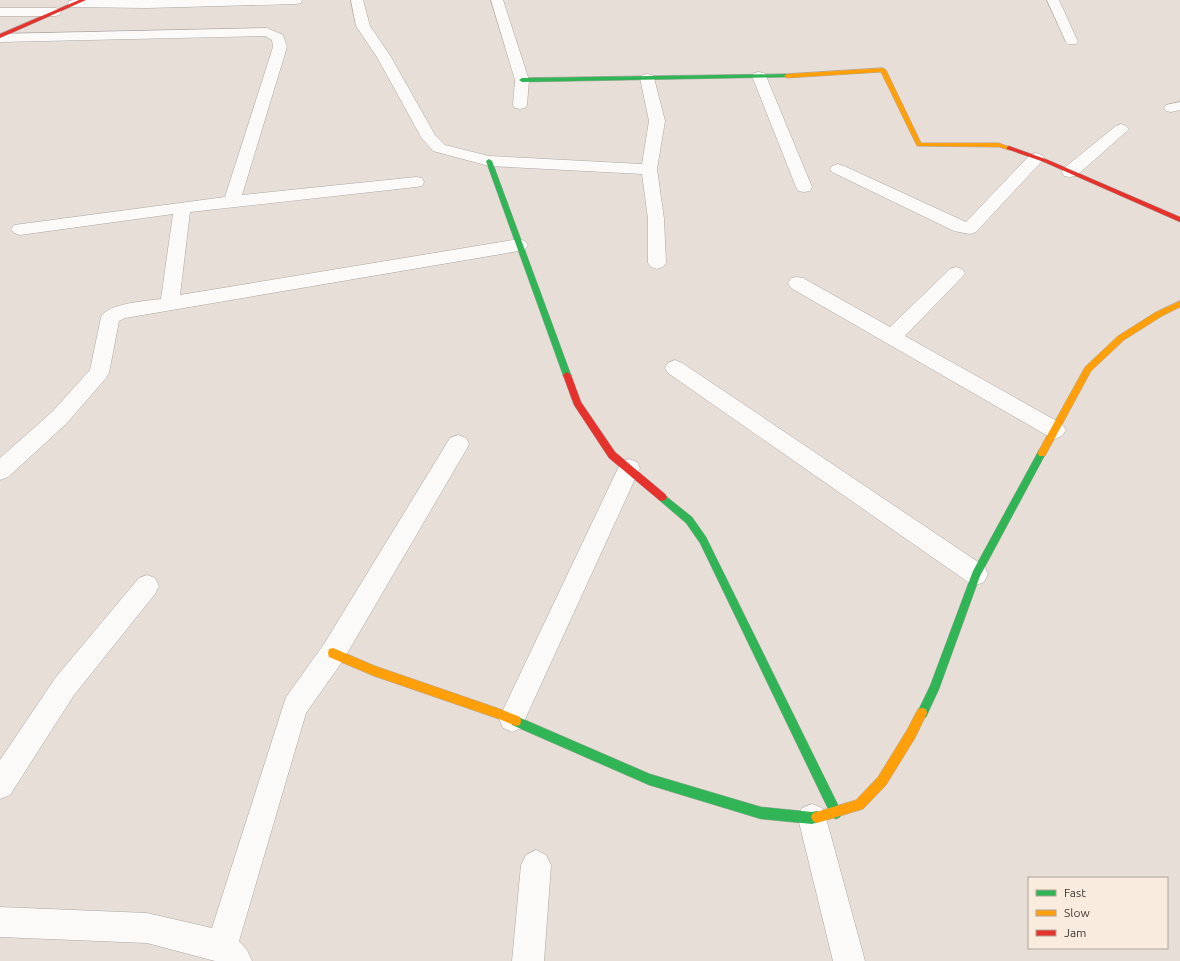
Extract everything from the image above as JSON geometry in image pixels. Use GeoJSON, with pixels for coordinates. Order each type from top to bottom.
{"type":"FeatureCollection","features":[{"type":"Feature","properties":{"kind":"street"},"geometry":{"type":"LineString","coordinates":[[0,37],[78,2],[147,4],[296,0]]}},
{"type":"Feature","properties":{"kind":"street"},"geometry":{"type":"LineString","coordinates":[[357,0],[364,26],[384,56],[429,137],[439,148],[489,162],[649,169]]}},
{"type":"Feature","properties":{"kind":"street"},"geometry":{"type":"LineString","coordinates":[[497,0],[522,80],[520,105]]}},
{"type":"Feature","properties":{"kind":"street"},"geometry":{"type":"LineString","coordinates":[[0,12],[55,12]]}},
{"type":"Feature","properties":{"kind":"street"},"geometry":{"type":"LineString","coordinates":[[0,37],[267,32],[278,38],[280,47],[232,201]]}},
{"type":"Feature","properties":{"kind":"street"},"geometry":{"type":"LineString","coordinates":[[522,80],[818,75],[883,70],[919,145],[999,146],[1036,158],[1180,220]]}},
{"type":"Feature","properties":{"kind":"street"},"geometry":{"type":"LineString","coordinates":[[759,76],[804,187]]}},
{"type":"Feature","properties":{"kind":"street"},"geometry":{"type":"LineString","coordinates":[[646,78],[657,121],[649,169],[656,219],[657,263]]}},
{"type":"Feature","properties":{"kind":"street"},"geometry":{"type":"LineString","coordinates":[[1070,172],[1121,129]]}},
{"type":"Feature","properties":{"kind":"street"},"geometry":{"type":"LineString","coordinates":[[838,169],[960,227],[970,228],[1036,158]]}},
{"type":"Feature","properties":{"kind":"street"},"geometry":{"type":"LineString","coordinates":[[489,162],[577,403],[612,454],[689,520],[703,540],[824,815],[849,961]]}},
{"type":"Feature","properties":{"kind":"street"},"geometry":{"type":"LineString","coordinates":[[20,229],[232,201],[416,182]]}},
{"type":"Feature","properties":{"kind":"street"},"geometry":{"type":"LineString","coordinates":[[170,304],[182,207]]}},
{"type":"Feature","properties":{"kind":"street"},"geometry":{"type":"LineString","coordinates":[[0,471],[59,418],[99,373],[110,317],[121,312],[520,245]]}},
{"type":"Feature","properties":{"kind":"street"},"geometry":{"type":"LineString","coordinates":[[892,337],[956,273]]}},
{"type":"Feature","properties":{"kind":"street"},"geometry":{"type":"LineString","coordinates":[[797,283],[1055,430]]}},
{"type":"Feature","properties":{"kind":"street"},"geometry":{"type":"LineString","coordinates":[[333,653],[374,670],[512,720],[648,779],[761,813],[824,815],[859,805],[882,781],[911,734],[934,689],[976,574],[1088,369],[1121,338],[1159,314],[1180,304]]}},
{"type":"Feature","properties":{"kind":"street"},"geometry":{"type":"LineString","coordinates":[[675,368],[976,574]]}},
{"type":"Feature","properties":{"kind":"street"},"geometry":{"type":"LineString","coordinates":[[0,922],[147,928],[229,954],[295,706],[333,653],[458,444]]}},
{"type":"Feature","properties":{"kind":"street"},"geometry":{"type":"LineString","coordinates":[[512,720],[629,468]]}},
{"type":"Feature","properties":{"kind":"street"},"geometry":{"type":"LineString","coordinates":[[0,786],[65,686],[147,586]]}},
{"type":"Feature","properties":{"kind":"street"},"geometry":{"type":"LineString","coordinates":[[528,961],[536,865]]}},
{"type":"Feature","properties":{"kind":"lane"},"geometry":{"type":"LineString","coordinates":[[1053,0],[1072,42]]}},
{"type":"Feature","properties":{"kind":"traffic: fast"},"geometry":{"type":"LineString","coordinates":[[522,80],[787,76]]}},
{"type":"Feature","properties":{"kind":"traffic: fast"},"geometry":{"type":"LineString","coordinates":[[489,161],[567,375]]}},
{"type":"Feature","properties":{"kind":"traffic: fast"},"geometry":{"type":"LineString","coordinates":[[922,713],[934,689],[976,574],[1042,453]]}},
{"type":"Feature","properties":{"kind":"traffic: fast"},"geometry":{"type":"LineString","coordinates":[[662,497],[689,520],[703,540],[836,813]]}},
{"type":"Feature","properties":{"kind":"traffic: fast"},"geometry":{"type":"LineString","coordinates":[[516,721],[649,779],[761,813],[812,818],[817,817]]}},
{"type":"Feature","properties":{"kind":"traffic: slow"},"geometry":{"type":"LineString","coordinates":[[787,76],[883,70],[919,145],[999,145],[1009,148]]}},
{"type":"Feature","properties":{"kind":"traffic: slow"},"geometry":{"type":"LineString","coordinates":[[1042,453],[1088,369],[1121,338],[1159,314],[1180,304]]}},
{"type":"Feature","properties":{"kind":"traffic: slow"},"geometry":{"type":"LineString","coordinates":[[333,653],[374,671],[500,714],[516,721]]}},
{"type":"Feature","properties":{"kind":"traffic: slow"},"geometry":{"type":"LineString","coordinates":[[817,817],[859,805],[882,781],[922,713]]}},
{"type":"Feature","properties":{"kind":"traffic: jam"},"geometry":{"type":"LineString","coordinates":[[0,36],[83,0]]}},
{"type":"Feature","properties":{"kind":"traffic: jam"},"geometry":{"type":"LineString","coordinates":[[1009,148],[1046,161],[1180,220]]}},
{"type":"Feature","properties":{"kind":"traffic: jam"},"geometry":{"type":"LineString","coordinates":[[567,375],[577,403],[612,455],[662,497]]}}]}
